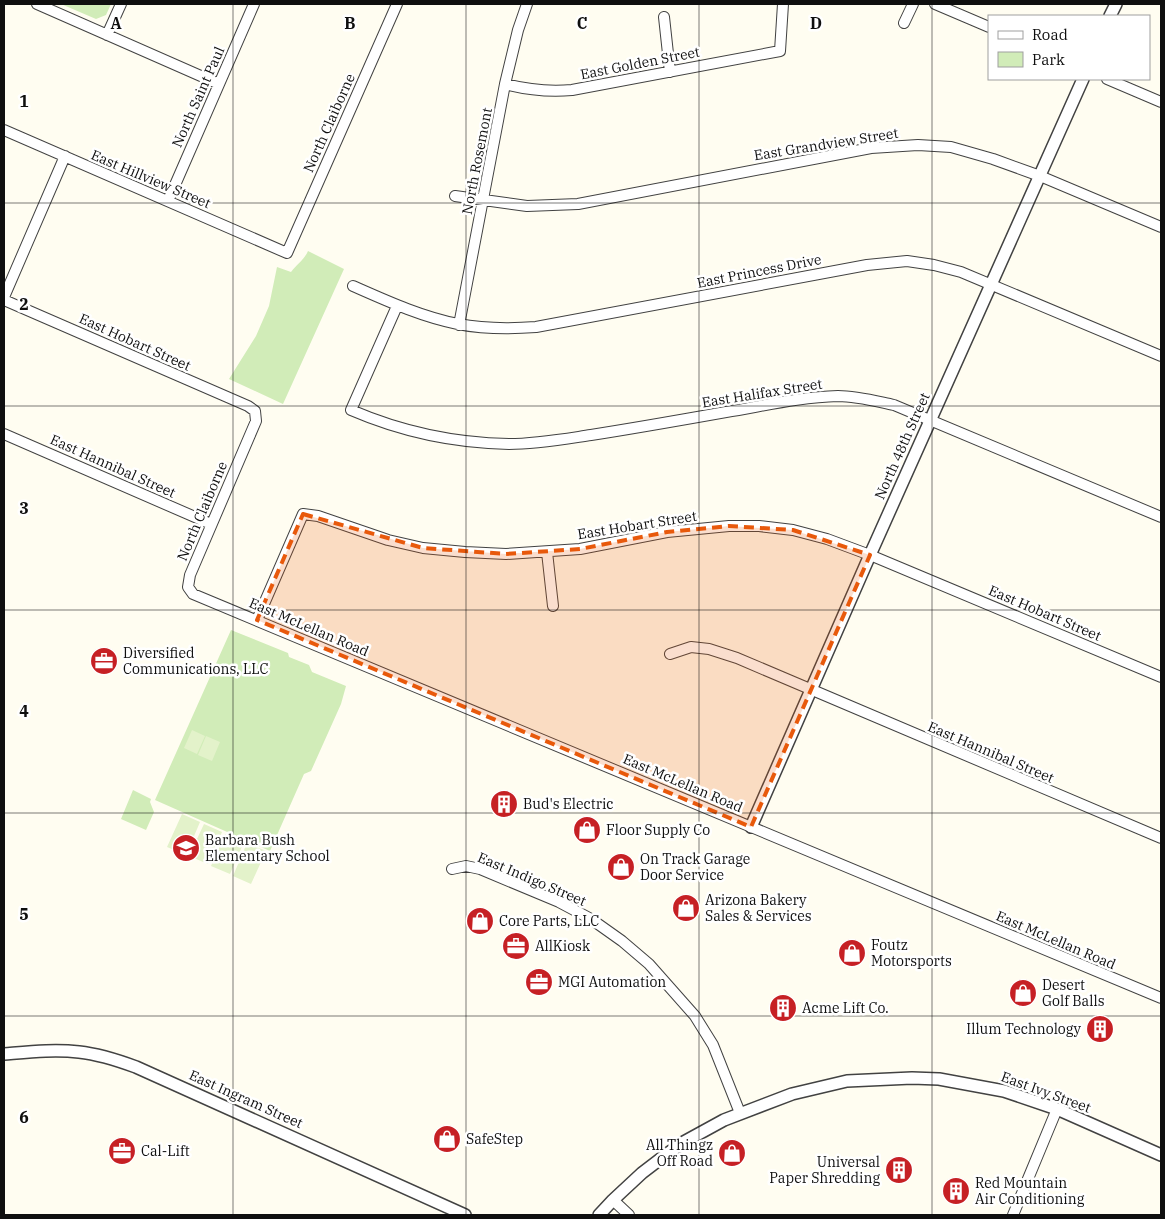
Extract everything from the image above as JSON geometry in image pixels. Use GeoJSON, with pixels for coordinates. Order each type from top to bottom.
{"type":"FeatureCollection","features":[{"type":"Feature","properties":{"kind":"street"},"geometry":{"type":"LineString","coordinates":[[37,4],[219,84]]}},
{"type":"Feature","properties":{"kind":"street"},"geometry":{"type":"LineString","coordinates":[[107,35],[121,4]]}},
{"type":"Feature","properties":{"kind":"street","name":"North Saint Paul"},"geometry":{"type":"LineString","coordinates":[[168,201],[254,4]]}},
{"type":"Feature","properties":{"kind":"street","name":"North Claiborne"},"geometry":{"type":"LineString","coordinates":[[287,253],[396,4]]}},
{"type":"Feature","properties":{"kind":"street","name":"North Rosemont"},"geometry":{"type":"LineString","coordinates":[[459,324],[505,84],[518,30],[527,4]]}},
{"type":"Feature","properties":{"kind":"street","name":"East Golden Street"},"geometry":{"type":"LineString","coordinates":[[505,84],[529,90],[551,92],[572,90],[780,50],[783,4]]}},
{"type":"Feature","properties":{"kind":"street"},"geometry":{"type":"LineString","coordinates":[[904,23],[913,4]]}},
{"type":"Feature","properties":{"kind":"street"},"geometry":{"type":"LineString","coordinates":[[935,4],[988,27]]}},
{"type":"Feature","properties":{"kind":"street"},"geometry":{"type":"LineString","coordinates":[[664,17],[670,72]]}},
{"type":"Feature","properties":{"kind":"street","name":"North 48th Street"},"geometry":{"type":"LineString","coordinates":[[751,827],[1082,80]]}},
{"type":"Feature","properties":{"kind":"street"},"geometry":{"type":"LineString","coordinates":[[1108,80],[1161,102]]}},
{"type":"Feature","properties":{"kind":"street","name":"East Hillview Street"},"geometry":{"type":"LineString","coordinates":[[4,130],[287,253]]}},
{"type":"Feature","properties":{"kind":"street","name":"East Grandview Street"},"geometry":{"type":"LineString","coordinates":[[455,196],[527,206],[578,204],[888,146],[918,145],[952,147],[993,159],[1040,176],[1161,227]]}},
{"type":"Feature","properties":{"kind":"street"},"geometry":{"type":"LineString","coordinates":[[4,298],[64,156]]}},
{"type":"Feature","properties":{"kind":"street","name":"East Princess Drive"},"geometry":{"type":"LineString","coordinates":[[353,286],[397,306],[459,324],[487,328],[536,327],[875,264],[907,262],[934,265],[961,272],[1161,356]]}},
{"type":"Feature","properties":{"kind":"street","name":"East Hobart Street"},"geometry":{"type":"LineString","coordinates":[[4,298],[248,406],[255,411]]}},
{"type":"Feature","properties":{"kind":"street","name":"East Halifax Street"},"geometry":{"type":"LineString","coordinates":[[397,306],[351,410],[374,420],[429,436],[460,441],[511,444],[564,439],[786,402],[832,397],[866,399],[894,405],[1161,517]]}},
{"type":"Feature","properties":{"kind":"street","name":"North Claiborne"},"geometry":{"type":"LineString","coordinates":[[193,594],[188,587],[190,575],[256,421],[255,411]]}},
{"type":"Feature","properties":{"kind":"street","name":"East Hannibal Street"},"geometry":{"type":"LineString","coordinates":[[4,434],[211,524]]}},
{"type":"Feature","properties":{"kind":"street","name":"East Hobart Street"},"geometry":{"type":"LineString","coordinates":[[257,620],[303,514],[318,516],[388,540],[423,548],[506,554],[580,549],[667,532],[728,526],[759,526],[793,530],[827,539],[870,555],[1161,677]]}},
{"type":"Feature","properties":{"kind":"street"},"geometry":{"type":"LineString","coordinates":[[547,552],[553,606]]}},
{"type":"Feature","properties":{"kind":"street","name":"East McLellan Road"},"geometry":{"type":"LineString","coordinates":[[193,594],[1161,998]]}},
{"type":"Feature","properties":{"kind":"street","name":"East Hannibal Street"},"geometry":{"type":"LineString","coordinates":[[670,654],[690,647],[709,649],[737,658],[1161,838]]}},
{"type":"Feature","properties":{"kind":"street","name":"East Indigo Street"},"geometry":{"type":"LineString","coordinates":[[452,869],[466,866],[480,869],[559,902],[591,919],[622,941],[649,964],[696,1016],[713,1045],[740,1114]]}},
{"type":"Feature","properties":{"kind":"street","name":"East Ingram Street"},"geometry":{"type":"LineString","coordinates":[[4,1054],[46,1051],[78,1052],[119,1061],[139,1068],[465,1215]]}},
{"type":"Feature","properties":{"kind":"street","name":"East Ivy Street"},"geometry":{"type":"LineString","coordinates":[[740,1114],[792,1094],[847,1081],[912,1078],[939,1080],[1004,1091],[1057,1110],[1161,1154]]}},
{"type":"Feature","properties":{"kind":"street"},"geometry":{"type":"LineString","coordinates":[[1012,1215],[1057,1110]]}},
{"type":"Feature","properties":{"kind":"street"},"geometry":{"type":"LineString","coordinates":[[600,1215],[642,1173],[682,1143],[740,1114]]}},
{"type":"Feature","properties":{"kind":"street"},"geometry":{"type":"LineString","coordinates":[[613,1200],[629,1215]]}},
{"type":"Feature","properties":{"kind":"highlighted area"},"geometry":{"type":"Polygon","coordinates":[[[303,514],[423,548],[506,554],[580,549],[667,532],[729,526],[793,530],[870,555],[751,827],[257,620],[303,514]]]}},
{"type":"Feature","properties":{"kind":"green space"},"geometry":{"type":"Polygon","coordinates":[[[61,4],[111,4],[106,15],[96,19],[61,4]]]}},
{"type":"Feature","properties":{"kind":"green space"},"geometry":{"type":"Polygon","coordinates":[[[308,251],[344,269],[283,404],[229,379],[256,336],[269,306],[277,267],[291,272],[308,251]]]}},
{"type":"Feature","properties":{"kind":"green space"},"geometry":{"type":"Polygon","coordinates":[[[231,630],[288,653],[289,657],[309,665],[312,672],[346,686],[341,704],[311,771],[304,774],[270,851],[155,800],[231,630]]]}},
{"type":"Feature","properties":{"kind":"green space"},"geometry":{"type":"Polygon","coordinates":[[[192,730],[205,736],[197,754],[184,748],[192,730]]]}},
{"type":"Feature","properties":{"kind":"green space"},"geometry":{"type":"Polygon","coordinates":[[[206,736],[220,742],[212,761],[198,755],[206,736]]]}},
{"type":"Feature","properties":{"kind":"green space"},"geometry":{"type":"Polygon","coordinates":[[[133,790],[151,799],[150,802],[154,812],[146,830],[121,819],[133,790]]]}},
{"type":"Feature","properties":{"kind":"green space"},"geometry":{"type":"Polygon","coordinates":[[[182,814],[200,822],[186,855],[167,847],[182,814]]]}},
{"type":"Feature","properties":{"kind":"green space"},"geometry":{"type":"Polygon","coordinates":[[[204,824],[222,832],[208,864],[189,856],[204,824]]]}},
{"type":"Feature","properties":{"kind":"green space"},"geometry":{"type":"Polygon","coordinates":[[[225,834],[244,842],[230,874],[211,866],[225,834]]]}},
{"type":"Feature","properties":{"kind":"green space"},"geometry":{"type":"Polygon","coordinates":[[[247,843],[266,851],[251,884],[233,876],[247,843]]]}},
{"type":"Feature","properties":{"kind":"place","name":"Diversified Communications, LLC"},"geometry":{"type":"Point","coordinates":[104,661]}},
{"type":"Feature","properties":{"kind":"place","name":"Bud's Electric"},"geometry":{"type":"Point","coordinates":[504,804]}},
{"type":"Feature","properties":{"kind":"place","name":"Floor Supply Co"},"geometry":{"type":"Point","coordinates":[587,830]}},
{"type":"Feature","properties":{"kind":"place","name":"Barbara Bush Elementary School"},"geometry":{"type":"Point","coordinates":[186,848]}},
{"type":"Feature","properties":{"kind":"place","name":"On Track Garage Door Service"},"geometry":{"type":"Point","coordinates":[621,867]}},
{"type":"Feature","properties":{"kind":"place","name":"Arizona Bakery Sales & Services"},"geometry":{"type":"Point","coordinates":[686,908]}},
{"type":"Feature","properties":{"kind":"place","name":"Core Parts, LLC"},"geometry":{"type":"Point","coordinates":[480,921]}},
{"type":"Feature","properties":{"kind":"place","name":"AllKiosk"},"geometry":{"type":"Point","coordinates":[516,946]}},
{"type":"Feature","properties":{"kind":"place","name":"Foutz Motorsports"},"geometry":{"type":"Point","coordinates":[852,953]}},
{"type":"Feature","properties":{"kind":"place","name":"MGI Automation"},"geometry":{"type":"Point","coordinates":[539,982]}},
{"type":"Feature","properties":{"kind":"place","name":"Desert Golf Balls"},"geometry":{"type":"Point","coordinates":[1023,993]}},
{"type":"Feature","properties":{"kind":"place","name":"Acme Lift Co."},"geometry":{"type":"Point","coordinates":[783,1008]}},
{"type":"Feature","properties":{"kind":"place","name":"Illum Technology"},"geometry":{"type":"Point","coordinates":[1100,1029]}},
{"type":"Feature","properties":{"kind":"place","name":"SafeStep"},"geometry":{"type":"Point","coordinates":[447,1139]}},
{"type":"Feature","properties":{"kind":"place","name":"Cal-Lift"},"geometry":{"type":"Point","coordinates":[122,1151]}},
{"type":"Feature","properties":{"kind":"place","name":"All Thingz Off Road"},"geometry":{"type":"Point","coordinates":[732,1153]}},
{"type":"Feature","properties":{"kind":"place","name":"Universal Paper Shredding"},"geometry":{"type":"Point","coordinates":[899,1170]}},
{"type":"Feature","properties":{"kind":"place","name":"Red Mountain Air Conditioning"},"geometry":{"type":"Point","coordinates":[956,1191]}}]}
